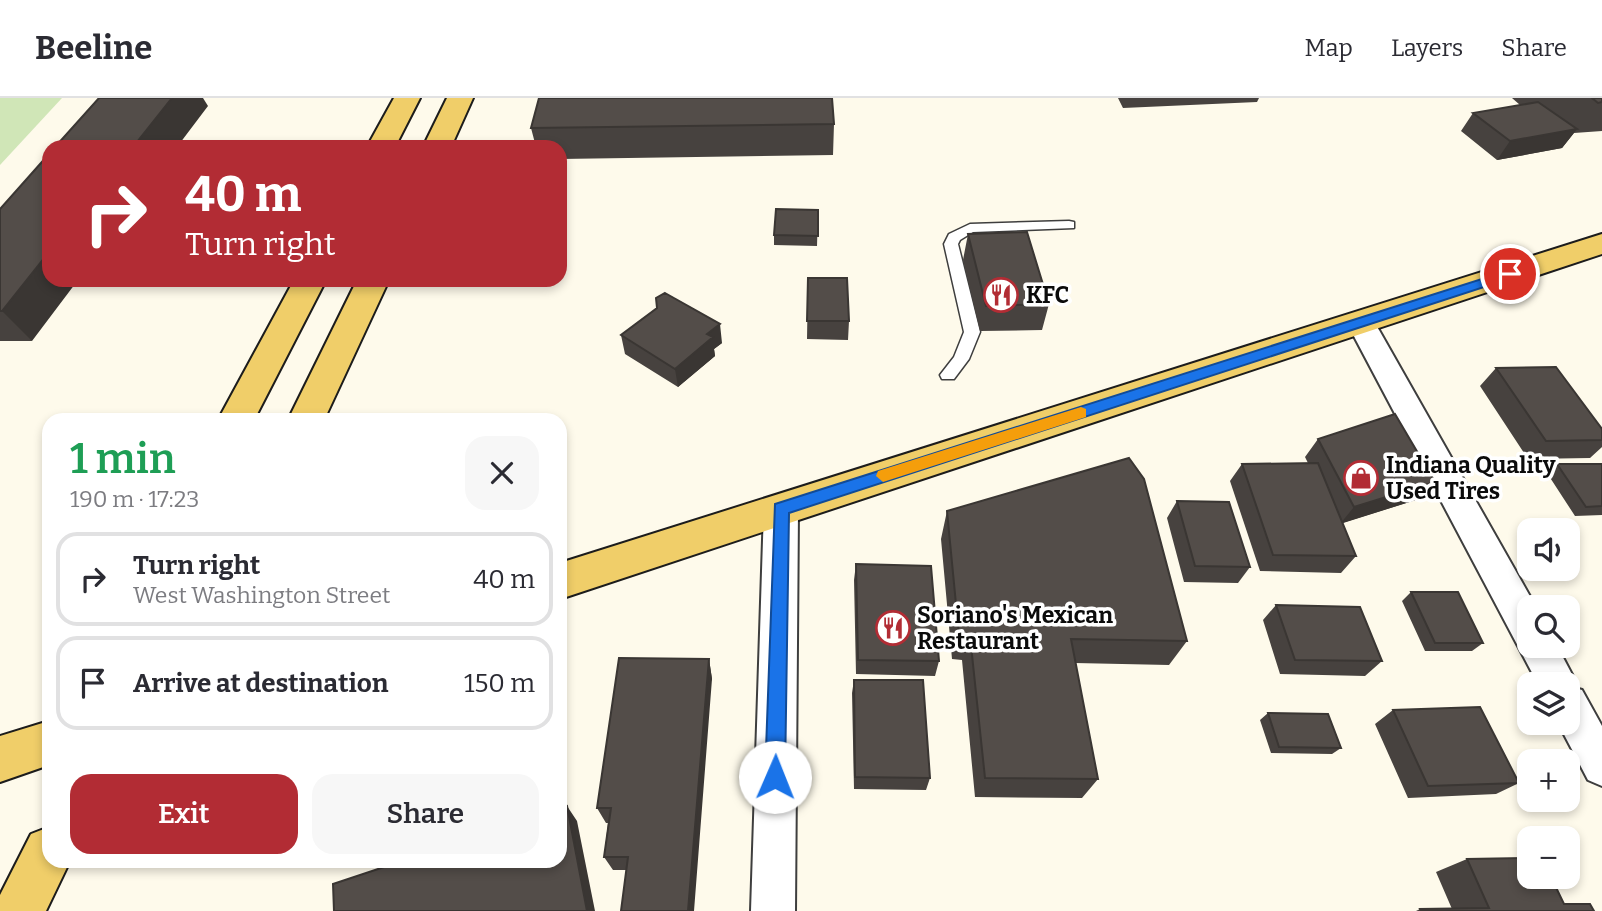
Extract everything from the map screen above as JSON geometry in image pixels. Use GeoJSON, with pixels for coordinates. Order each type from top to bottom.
{"type":"FeatureCollection","features":[{"type":"Feature","properties":{"kind":"main road"},"geometry":{"type":"LineString","coordinates":[[385,140],[407,98]]}},
{"type":"Feature","properties":{"kind":"main road"},"geometry":{"type":"LineString","coordinates":[[440,140],[460,98]]}},
{"type":"Feature","properties":{"kind":"main road"},"geometry":{"type":"LineString","coordinates":[[567,578],[1602,244]]}},
{"type":"Feature","properties":{"kind":"main road"},"geometry":{"type":"LineString","coordinates":[[240,413],[306,287]]}},
{"type":"Feature","properties":{"kind":"main road"},"geometry":{"type":"LineString","coordinates":[[309,413],[370,287]]}},
{"type":"Feature","properties":{"kind":"main road"},"geometry":{"type":"LineString","coordinates":[[0,759],[42,745]]}},
{"type":"Feature","properties":{"kind":"main road"},"geometry":{"type":"LineString","coordinates":[[19,911],[42,866]]}},
{"type":"Feature","properties":{"kind":"street"},"geometry":{"type":"LineString","coordinates":[[1361,323],[1517,608]]}},
{"type":"Feature","properties":{"kind":"street"},"geometry":{"type":"LineString","coordinates":[[772,911],[781,509]]}},
{"type":"Feature","properties":{"kind":"street"},"geometry":{"type":"LineString","coordinates":[[1580,725],[1602,766]]}},
{"type":"Feature","properties":{"kind":"lane"},"geometry":{"type":"LineString","coordinates":[[948,374],[961,359],[972,332],[951,244],[954,237],[970,228],[1069,225]]}},
{"type":"Feature","properties":{"kind":"green space"},"geometry":{"type":"Polygon","coordinates":[[[0,98],[62,98],[0,165],[0,98]]]}},
{"type":"Feature","properties":{"kind":"building"},"geometry":{"type":"Polygon","coordinates":[[[99,98],[172,98],[139,140],[61,140],[99,98]]]}},
{"type":"Feature","properties":{"kind":"building"},"geometry":{"type":"Polygon","coordinates":[[[539,98],[832,98],[834,124],[531,128],[539,98]]]}},
{"type":"Feature","properties":{"kind":"building"},"geometry":{"type":"Polygon","coordinates":[[[1592,98],[1602,98],[1602,102],[1598,103],[1592,98]]]}},
{"type":"Feature","properties":{"kind":"building"},"geometry":{"type":"Polygon","coordinates":[[[1538,102],[1577,129],[1510,141],[1473,113],[1538,102]]]}},
{"type":"Feature","properties":{"kind":"building"},"geometry":{"type":"Polygon","coordinates":[[[42,162],[42,261],[2,311],[0,311],[0,209],[42,162]]]}},
{"type":"Feature","properties":{"kind":"building"},"geometry":{"type":"Polygon","coordinates":[[[776,209],[818,210],[818,236],[774,235],[776,209]]]}},
{"type":"Feature","properties":{"kind":"building"},"geometry":{"type":"Polygon","coordinates":[[[1027,232],[1049,304],[986,306],[968,234],[1027,232]]]}},
{"type":"Feature","properties":{"kind":"building"},"geometry":{"type":"Polygon","coordinates":[[[808,278],[847,278],[849,321],[807,321],[808,278]]]}},
{"type":"Feature","properties":{"kind":"building"},"geometry":{"type":"Polygon","coordinates":[[[665,293],[720,324],[707,334],[713,337],[675,369],[621,335],[657,308],[656,298],[665,293]]]}},
{"type":"Feature","properties":{"kind":"building"},"geometry":{"type":"Polygon","coordinates":[[[1556,367],[1602,429],[1602,440],[1546,441],[1496,368],[1556,367]]]}},
{"type":"Feature","properties":{"kind":"building","name":"Indiana Quality Used Tires"},"geometry":{"type":"Polygon","coordinates":[[[1395,414],[1435,482],[1354,507],[1318,439],[1395,414]]]}},
{"type":"Feature","properties":{"kind":"building"},"geometry":{"type":"Polygon","coordinates":[[[1129,458],[1144,479],[1187,641],[1071,639],[1098,779],[985,778],[970,636],[959,635],[947,511],[1129,458]]]}},
{"type":"Feature","properties":{"kind":"building"},"geometry":{"type":"Polygon","coordinates":[[[1318,463],[1356,556],[1273,555],[1242,464],[1318,463]]]}},
{"type":"Feature","properties":{"kind":"building"},"geometry":{"type":"Polygon","coordinates":[[[1557,464],[1602,464],[1602,506],[1586,507],[1557,464]]]}},
{"type":"Feature","properties":{"kind":"building"},"geometry":{"type":"Polygon","coordinates":[[[1177,501],[1229,502],[1250,567],[1195,566],[1177,501]]]}},
{"type":"Feature","properties":{"kind":"building","name":"Soriano's Mexican Restaurant"},"geometry":{"type":"Polygon","coordinates":[[[856,564],[931,566],[939,661],[858,660],[856,564]]]}},
{"type":"Feature","properties":{"kind":"building"},"geometry":{"type":"Polygon","coordinates":[[[1411,592],[1458,592],[1483,643],[1435,643],[1411,592]]]}},
{"type":"Feature","properties":{"kind":"building"},"geometry":{"type":"Polygon","coordinates":[[[1276,605],[1360,607],[1382,661],[1295,660],[1276,605]]]}},
{"type":"Feature","properties":{"kind":"building"},"geometry":{"type":"Polygon","coordinates":[[[619,658],[709,659],[688,911],[621,911],[628,857],[604,857],[611,808],[597,808],[619,658]]]}},
{"type":"Feature","properties":{"kind":"building"},"geometry":{"type":"Polygon","coordinates":[[[854,680],[923,680],[930,778],[855,777],[854,680]]]}},
{"type":"Feature","properties":{"kind":"building"},"geometry":{"type":"Polygon","coordinates":[[[1480,707],[1517,783],[1428,786],[1393,710],[1480,707]]]}},
{"type":"Feature","properties":{"kind":"building"},"geometry":{"type":"Polygon","coordinates":[[[1268,713],[1328,714],[1341,748],[1279,747],[1268,713]]]}},
{"type":"Feature","properties":{"kind":"building"},"geometry":{"type":"Polygon","coordinates":[[[567,806],[587,911],[334,911],[333,884],[381,868],[567,868],[567,806]]]}},
{"type":"Feature","properties":{"kind":"building"},"geometry":{"type":"Polygon","coordinates":[[[1517,858],[1517,889],[1557,889],[1564,904],[1590,904],[1594,911],[1421,911],[1420,909],[1489,908],[1467,859],[1517,858]]]}},
{"type":"Feature","properties":{"kind":"slow traffic"},"geometry":{"type":"LineString","coordinates":[[883,476],[1081,413]]}},
{"type":"Feature","properties":{"kind":"place","name":"KFC"},"geometry":{"type":"Point","coordinates":[1001,295]}},
{"type":"Feature","properties":{"kind":"place","name":"Indiana Quality Used Tires"},"geometry":{"type":"Point","coordinates":[1361,478]}},
{"type":"Feature","properties":{"kind":"place","name":"Soriano's Mexican Restaurant"},"geometry":{"type":"Point","coordinates":[893,628]}},
{"type":"Feature","properties":{"kind":"route"},"geometry":{"type":"LineString","coordinates":[[775,777],[781,509],[1510,274]]}}]}
